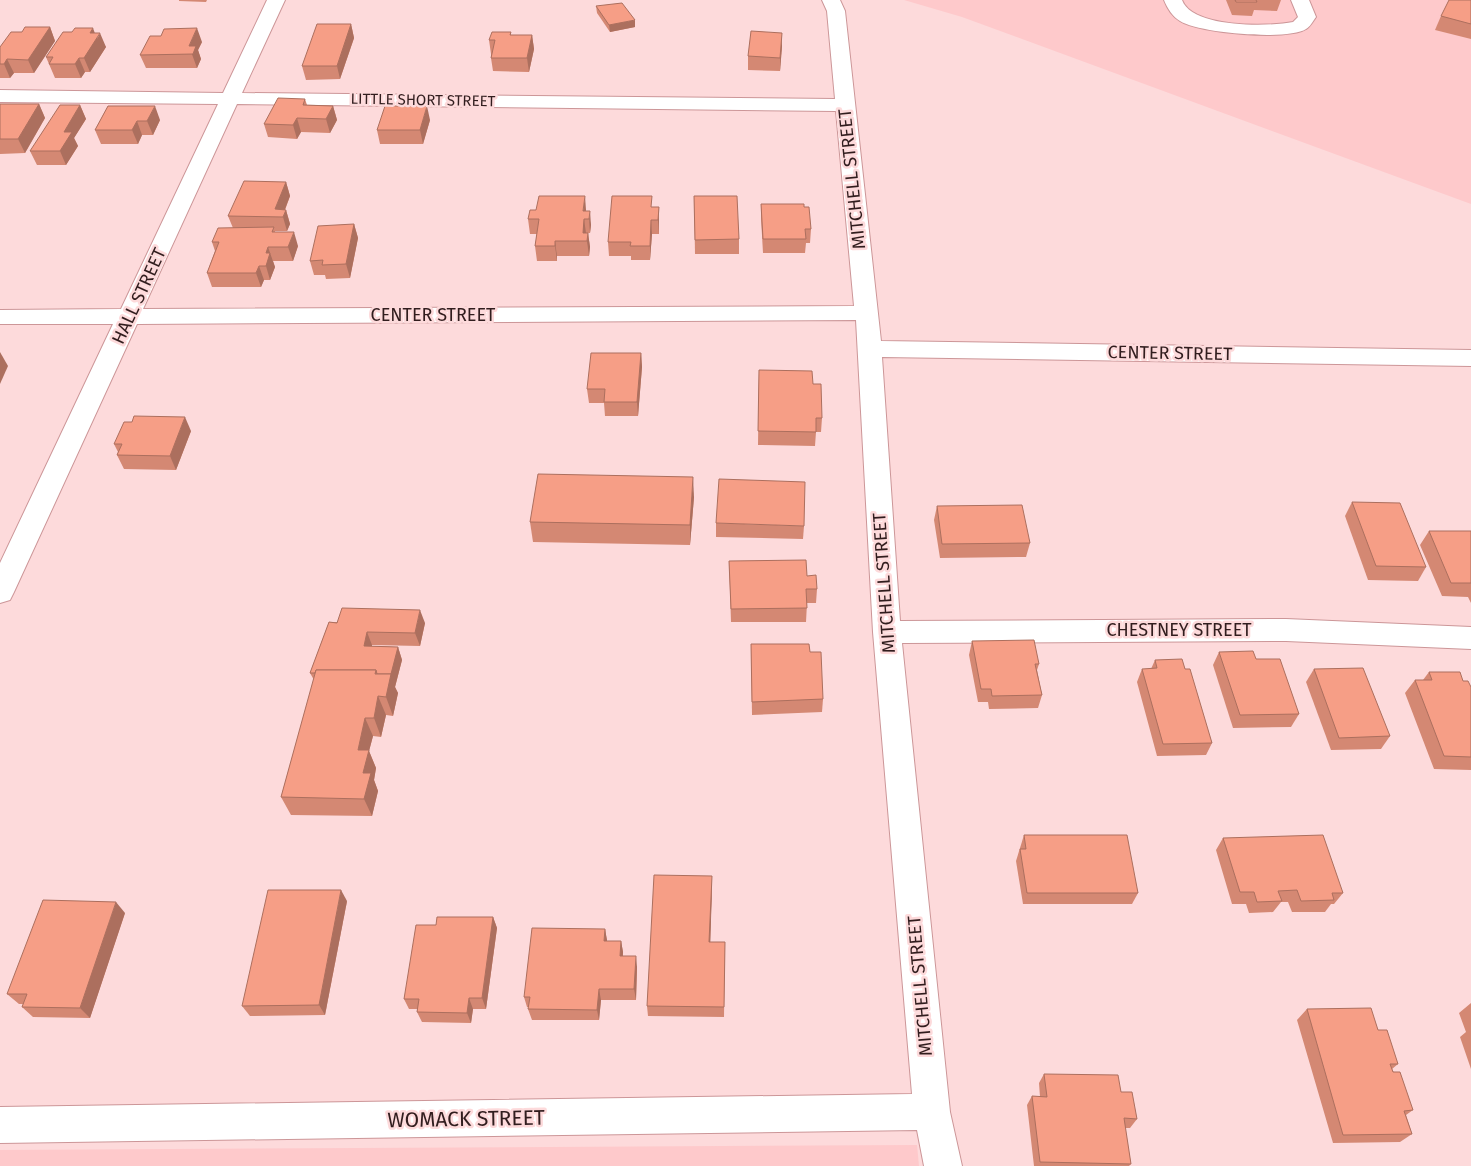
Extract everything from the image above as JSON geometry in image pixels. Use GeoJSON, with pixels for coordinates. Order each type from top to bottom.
{"type":"FeatureCollection","features":[{"type":"Feature","properties":{"kind":"street","name":"HALL STREET"},"geometry":{"type":"LineString","coordinates":[[0,592],[276,0]]}},
{"type":"Feature","properties":{"kind":"street","name":"MITCHELL STREET"},"geometry":{"type":"LineString","coordinates":[[831,0],[836,11],[870,349],[887,632],[932,1112],[942,1166]]}},
{"type":"Feature","properties":{"kind":"street"},"geometry":{"type":"LineString","coordinates":[[1173,0],[1188,19],[1214,26],[1259,28],[1287,28],[1300,25],[1307,17],[1300,0]]}},
{"type":"Feature","properties":{"kind":"street"},"geometry":{"type":"LineString","coordinates":[[1190,0],[1202,15],[1223,20],[1267,23],[1282,21],[1288,15],[1287,0]]}},
{"type":"Feature","properties":{"kind":"street","name":"LITTLE SHORT STREET"},"geometry":{"type":"LineString","coordinates":[[0,96],[845,105]]}},
{"type":"Feature","properties":{"kind":"street","name":"CENTER STREET"},"geometry":{"type":"LineString","coordinates":[[0,317],[865,313]]}},
{"type":"Feature","properties":{"kind":"street","name":"CENTER STREET"},"geometry":{"type":"LineString","coordinates":[[870,349],[1471,358]]}},
{"type":"Feature","properties":{"kind":"street","name":"CHESTNEY STREET"},"geometry":{"type":"LineString","coordinates":[[887,632],[1286,630],[1471,638]]}},
{"type":"Feature","properties":{"kind":"street","name":"WOMACK STREET"},"geometry":{"type":"LineString","coordinates":[[0,1125],[932,1112]]}},
{"type":"Feature","properties":{"kind":"shaded area"},"geometry":{"type":"Polygon","coordinates":[[[904,0],[1471,0],[1471,204],[962,17],[904,0]]]}},
{"type":"Feature","properties":{"kind":"shaded area"},"geometry":{"type":"Polygon","coordinates":[[[917,1145],[919,1166],[0,1166],[0,1150],[917,1145]]]}},
{"type":"Feature","properties":{"kind":"building"},"geometry":{"type":"Polygon","coordinates":[[[1235,0],[1256,0],[1257,2],[1236,2],[1235,0]]]}},
{"type":"Feature","properties":{"kind":"building"},"geometry":{"type":"Polygon","coordinates":[[[1449,0],[1471,0],[1471,24],[1441,16],[1449,0]]]}},
{"type":"Feature","properties":{"kind":"building"},"geometry":{"type":"Polygon","coordinates":[[[622,3],[635,20],[609,25],[596,6],[622,3]]]}},
{"type":"Feature","properties":{"kind":"building"},"geometry":{"type":"Polygon","coordinates":[[[317,24],[351,24],[337,66],[302,66],[317,24]]]}},
{"type":"Feature","properties":{"kind":"building"},"geometry":{"type":"Polygon","coordinates":[[[25,27],[50,27],[28,60],[7,59],[4,64],[0,64],[0,47],[11,32],[22,32],[25,27]]]}},
{"type":"Feature","properties":{"kind":"building"},"geometry":{"type":"Polygon","coordinates":[[[75,28],[93,28],[90,33],[100,33],[84,58],[79,58],[75,64],[49,64],[53,57],[46,57],[63,32],[72,32],[75,28]]]}},
{"type":"Feature","properties":{"kind":"building"},"geometry":{"type":"Polygon","coordinates":[[[197,28],[189,46],[196,46],[193,54],[140,55],[150,36],[161,36],[164,29],[197,28]]]}},
{"type":"Feature","properties":{"kind":"building"},"geometry":{"type":"Polygon","coordinates":[[[751,31],[782,33],[780,58],[748,56],[751,31]]]}},
{"type":"Feature","properties":{"kind":"building"},"geometry":{"type":"Polygon","coordinates":[[[492,32],[511,32],[510,35],[532,35],[527,58],[491,58],[495,40],[489,40],[492,32]]]}},
{"type":"Feature","properties":{"kind":"building"},"geometry":{"type":"Polygon","coordinates":[[[278,98],[305,99],[303,105],[333,106],[326,119],[297,118],[293,125],[264,124],[278,98]]]}},
{"type":"Feature","properties":{"kind":"building"},"geometry":{"type":"Polygon","coordinates":[[[0,104],[39,104],[18,139],[0,139],[0,104]]]}},
{"type":"Feature","properties":{"kind":"building"},"geometry":{"type":"Polygon","coordinates":[[[60,105],[80,105],[64,132],[72,132],[60,151],[30,151],[60,105]]]}},
{"type":"Feature","properties":{"kind":"building"},"geometry":{"type":"Polygon","coordinates":[[[108,106],[155,106],[147,121],[137,121],[132,130],[95,130],[108,106]]]}},
{"type":"Feature","properties":{"kind":"building"},"geometry":{"type":"Polygon","coordinates":[[[385,106],[427,106],[420,130],[377,130],[385,106]]]}},
{"type":"Feature","properties":{"kind":"building"},"geometry":{"type":"Polygon","coordinates":[[[244,181],[286,182],[275,209],[286,210],[283,217],[228,216],[244,181]]]}},
{"type":"Feature","properties":{"kind":"building"},"geometry":{"type":"Polygon","coordinates":[[[539,196],[585,196],[583,211],[590,211],[589,219],[584,219],[583,233],[588,233],[587,241],[555,241],[555,246],[535,246],[539,219],[528,219],[530,210],[536,210],[539,196]]]}},
{"type":"Feature","properties":{"kind":"building"},"geometry":{"type":"Polygon","coordinates":[[[612,196],[652,196],[651,207],[659,207],[658,220],[651,220],[650,246],[630,246],[631,242],[608,242],[612,196]]]}},
{"type":"Feature","properties":{"kind":"building"},"geometry":{"type":"Polygon","coordinates":[[[694,196],[737,196],[739,239],[695,240],[694,196]]]}},
{"type":"Feature","properties":{"kind":"building"},"geometry":{"type":"Polygon","coordinates":[[[761,204],[804,204],[804,207],[809,207],[811,229],[805,229],[806,239],[763,239],[761,204]]]}},
{"type":"Feature","properties":{"kind":"building"},"geometry":{"type":"Polygon","coordinates":[[[354,224],[346,264],[322,265],[323,260],[310,261],[318,226],[354,224]]]}},
{"type":"Feature","properties":{"kind":"building"},"geometry":{"type":"Polygon","coordinates":[[[274,227],[272,232],[294,232],[288,247],[268,247],[266,253],[270,253],[266,266],[259,266],[256,273],[207,273],[219,242],[212,242],[218,228],[274,227]]]}},
{"type":"Feature","properties":{"kind":"building"},"geometry":{"type":"Polygon","coordinates":[[[591,353],[641,353],[637,402],[604,402],[605,389],[587,389],[591,353]]]}},
{"type":"Feature","properties":{"kind":"building"},"geometry":{"type":"Polygon","coordinates":[[[759,370],[812,371],[813,384],[821,384],[822,418],[816,418],[816,432],[758,431],[759,370]]]}},
{"type":"Feature","properties":{"kind":"building"},"geometry":{"type":"Polygon","coordinates":[[[134,416],[185,417],[170,456],[117,455],[122,444],[114,444],[124,422],[132,422],[134,416]]]}},
{"type":"Feature","properties":{"kind":"building"},"geometry":{"type":"Polygon","coordinates":[[[538,474],[693,477],[690,525],[530,522],[538,474]]]}},
{"type":"Feature","properties":{"kind":"building"},"geometry":{"type":"Polygon","coordinates":[[[719,479],[805,482],[804,526],[716,523],[719,479]]]}},
{"type":"Feature","properties":{"kind":"building"},"geometry":{"type":"Polygon","coordinates":[[[1352,502],[1400,503],[1426,567],[1376,566],[1352,502]]]}},
{"type":"Feature","properties":{"kind":"building"},"geometry":{"type":"Polygon","coordinates":[[[1022,505],[1030,543],[942,544],[937,506],[1022,505]]]}},
{"type":"Feature","properties":{"kind":"building"},"geometry":{"type":"Polygon","coordinates":[[[1429,531],[1471,531],[1471,583],[1451,583],[1429,531]]]}},
{"type":"Feature","properties":{"kind":"building"},"geometry":{"type":"Polygon","coordinates":[[[806,560],[807,576],[816,575],[817,589],[806,589],[807,608],[731,609],[729,561],[806,560]]]}},
{"type":"Feature","properties":{"kind":"building"},"geometry":{"type":"Polygon","coordinates":[[[342,608],[420,610],[415,633],[367,632],[364,646],[398,647],[391,674],[377,674],[376,670],[316,670],[315,673],[310,673],[329,622],[337,623],[342,608]]]}},
{"type":"Feature","properties":{"kind":"building"},"geometry":{"type":"Polygon","coordinates":[[[1034,640],[1039,664],[1035,664],[1042,695],[992,696],[991,689],[981,689],[972,641],[1034,640]]]}},
{"type":"Feature","properties":{"kind":"building"},"geometry":{"type":"Polygon","coordinates":[[[751,644],[809,644],[810,652],[821,652],[823,699],[752,702],[751,644]]]}},
{"type":"Feature","properties":{"kind":"building"},"geometry":{"type":"Polygon","coordinates":[[[1253,651],[1256,659],[1280,659],[1299,714],[1240,715],[1219,652],[1253,651]]]}},
{"type":"Feature","properties":{"kind":"building"},"geometry":{"type":"Polygon","coordinates":[[[1182,659],[1185,669],[1190,669],[1212,743],[1163,744],[1142,669],[1157,668],[1155,660],[1182,659]]]}},
{"type":"Feature","properties":{"kind":"building"},"geometry":{"type":"Polygon","coordinates":[[[1363,668],[1390,736],[1339,738],[1314,669],[1363,668]]]}},
{"type":"Feature","properties":{"kind":"building"},"geometry":{"type":"Polygon","coordinates":[[[316,670],[376,670],[375,674],[391,674],[386,697],[378,696],[374,718],[365,718],[358,750],[369,750],[363,773],[371,773],[364,799],[281,797],[316,670]]]}},
{"type":"Feature","properties":{"kind":"building"},"geometry":{"type":"Polygon","coordinates":[[[1429,672],[1460,672],[1463,681],[1468,681],[1471,687],[1471,757],[1444,756],[1415,680],[1432,680],[1429,672]]]}},
{"type":"Feature","properties":{"kind":"building"},"geometry":{"type":"Polygon","coordinates":[[[1024,835],[1127,835],[1138,893],[1027,893],[1020,849],[1026,849],[1024,835]]]}},
{"type":"Feature","properties":{"kind":"building"},"geometry":{"type":"Polygon","coordinates":[[[1323,835],[1343,893],[1332,893],[1334,900],[1301,901],[1297,890],[1278,891],[1282,901],[1257,902],[1254,892],[1240,892],[1223,838],[1323,835]]]}},
{"type":"Feature","properties":{"kind":"building"},"geometry":{"type":"Polygon","coordinates":[[[654,875],[712,876],[709,942],[725,942],[724,1007],[647,1006],[654,875]]]}},
{"type":"Feature","properties":{"kind":"building"},"geometry":{"type":"Polygon","coordinates":[[[268,890],[341,890],[319,1005],[242,1006],[268,890]]]}},
{"type":"Feature","properties":{"kind":"building"},"geometry":{"type":"Polygon","coordinates":[[[43,900],[116,902],[80,1008],[22,1007],[27,994],[7,994],[43,900]]]}},
{"type":"Feature","properties":{"kind":"building"},"geometry":{"type":"Polygon","coordinates":[[[437,917],[493,917],[482,998],[469,998],[467,1013],[417,1012],[419,999],[404,999],[416,925],[436,925],[437,917]]]}},
{"type":"Feature","properties":{"kind":"building"},"geometry":{"type":"Polygon","coordinates":[[[532,928],[605,929],[604,941],[621,941],[620,956],[636,956],[634,989],[599,989],[597,1010],[528,1009],[530,997],[524,997],[532,928]]]}},
{"type":"Feature","properties":{"kind":"building"},"geometry":{"type":"Polygon","coordinates":[[[1371,1008],[1378,1030],[1387,1030],[1398,1064],[1390,1064],[1393,1072],[1400,1072],[1413,1110],[1404,1111],[1412,1134],[1343,1135],[1307,1009],[1371,1008]]]}},
{"type":"Feature","properties":{"kind":"building"},"geometry":{"type":"Polygon","coordinates":[[[1044,1074],[1118,1075],[1121,1092],[1132,1092],[1137,1119],[1124,1118],[1131,1164],[1040,1162],[1032,1096],[1047,1097],[1044,1074]]]}}]}
